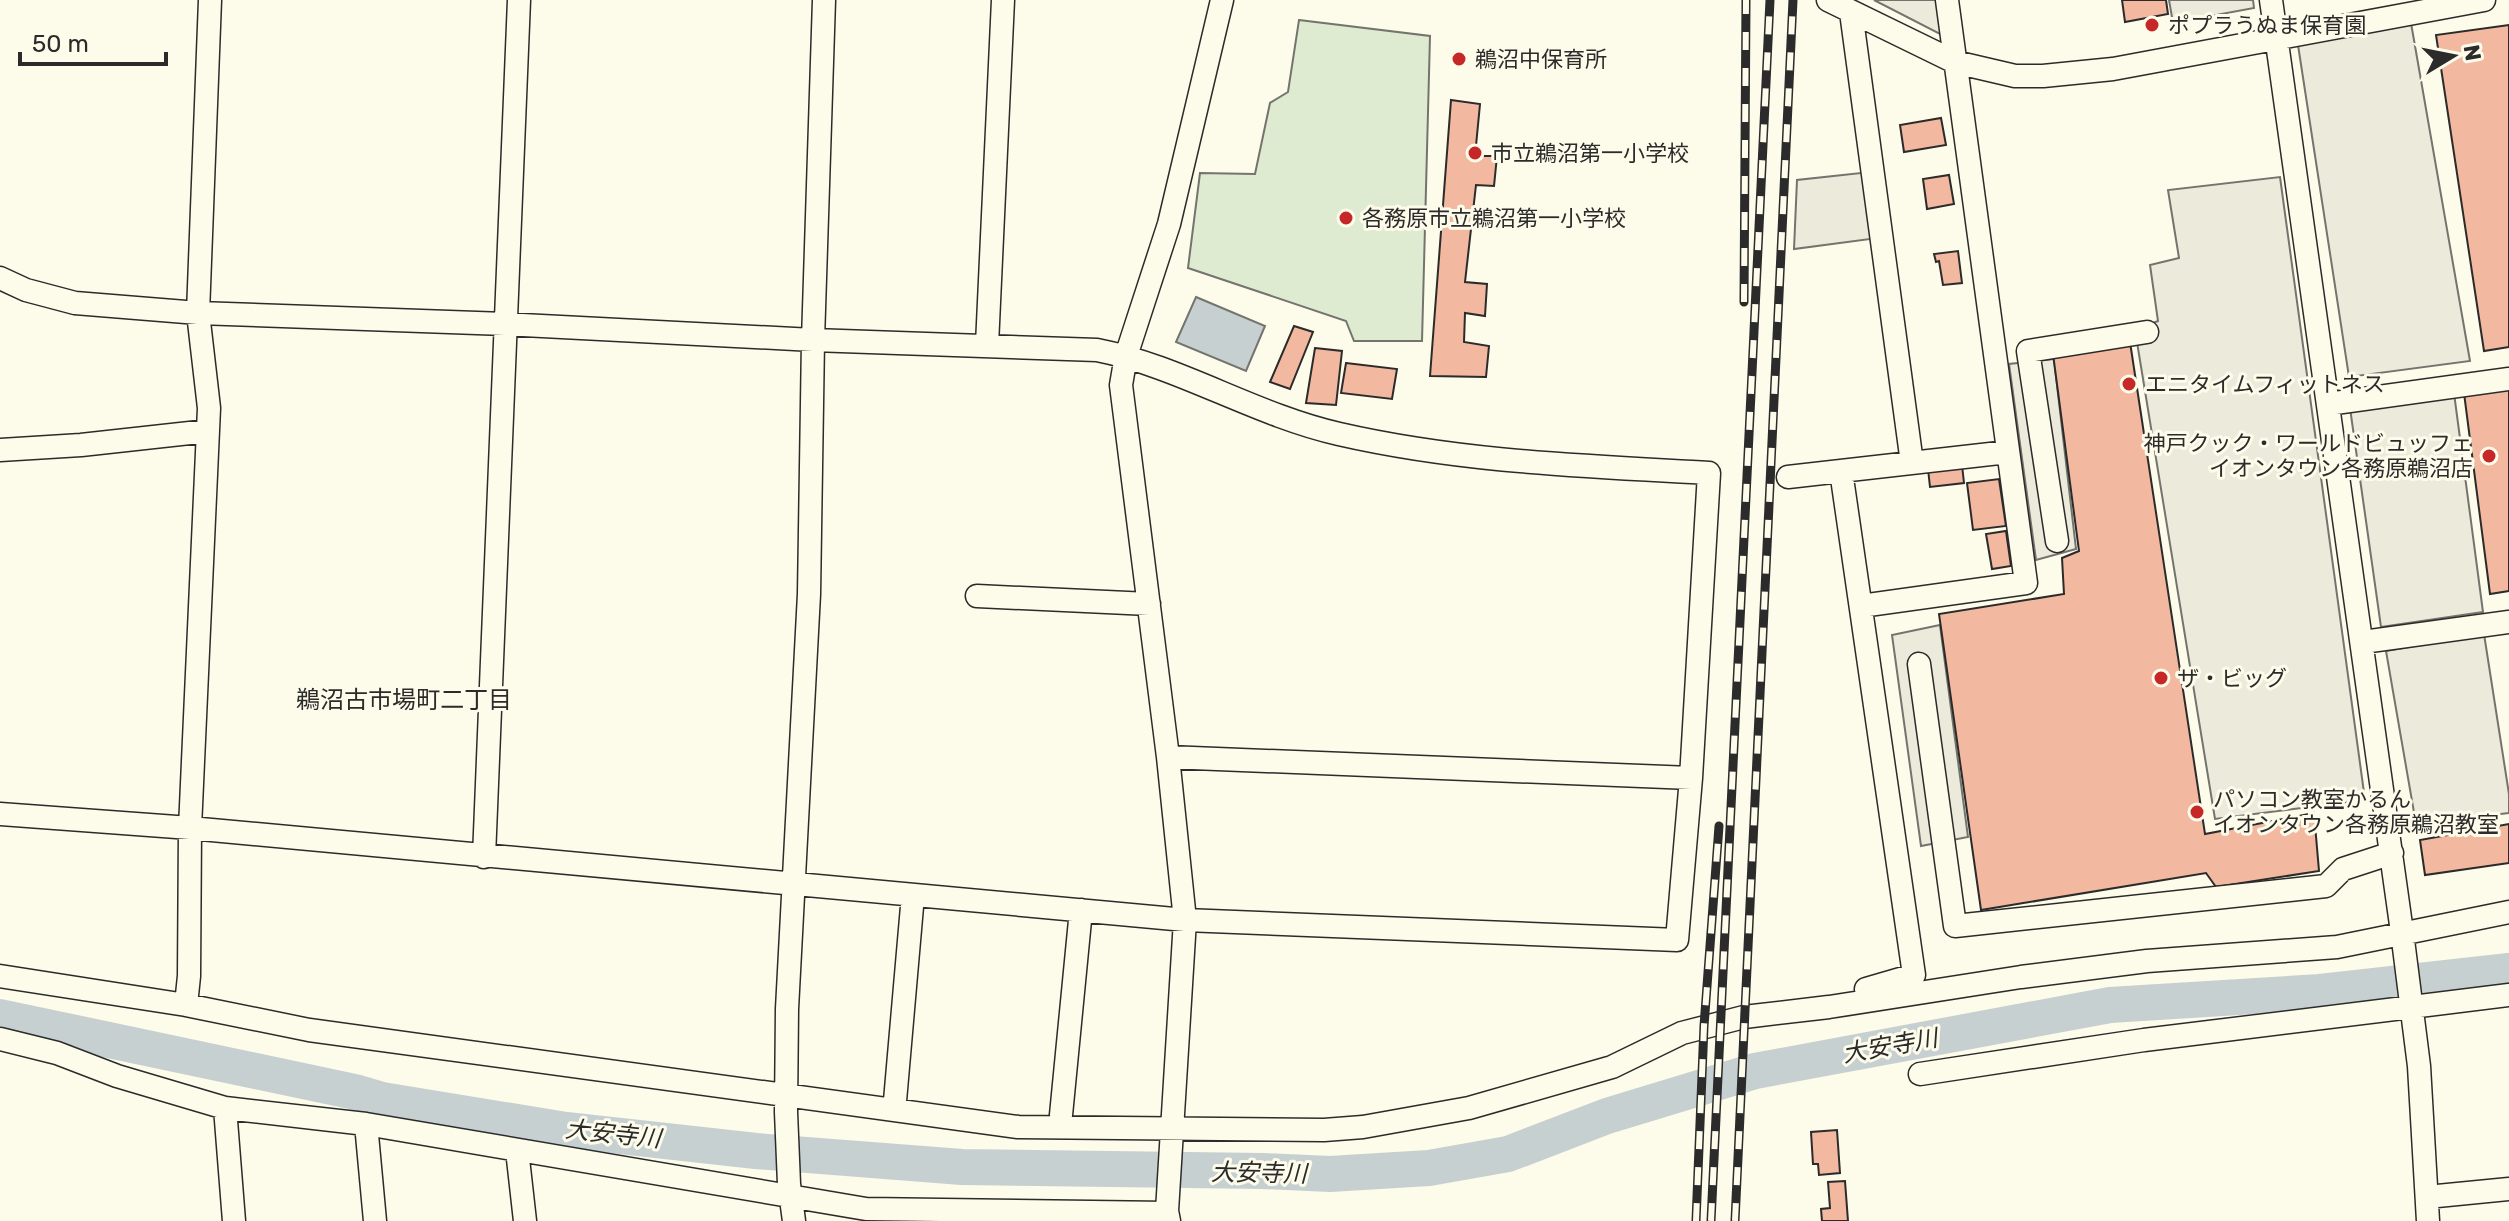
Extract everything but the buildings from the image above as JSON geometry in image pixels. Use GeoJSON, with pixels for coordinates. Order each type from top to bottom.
{"type":"FeatureCollection","features":[{"type":"Feature","properties":{"kind":"street"},"geometry":{"type":"LineString","coordinates":[[186,1005],[190,828],[209,408],[198,313],[210,0]]}},
{"type":"Feature","properties":{"kind":"street"},"geometry":{"type":"LineString","coordinates":[[484,857],[519,0]]}},
{"type":"Feature","properties":{"kind":"street"},"geometry":{"type":"LineString","coordinates":[[794,1221],[789,1189],[785,1104],[792,883],[809,594],[813,340],[824,0]]}},
{"type":"Feature","properties":{"kind":"street"},"geometry":{"type":"LineString","coordinates":[[987,345],[1003,0]]}},
{"type":"Feature","properties":{"kind":"street"},"geometry":{"type":"LineString","coordinates":[[0,1039],[57,1053],[117,1076],[225,1108],[366,1124],[517,1150],[789,1189],[866,1209],[1167,1215],[1185,920],[1168,757],[1121,385],[1126,356],[1169,224],[1222,0]]}},
{"type":"Feature","properties":{"kind":"street"},"geometry":{"type":"LineString","coordinates":[[1828,0],[1955,62],[2015,76],[2077,74],[2484,0]]}},
{"type":"Feature","properties":{"kind":"street"},"geometry":{"type":"LineString","coordinates":[[1861,606],[2026,583],[1947,0]]}},
{"type":"Feature","properties":{"kind":"street"},"geometry":{"type":"LineString","coordinates":[[2271,0],[2392,853],[2424,1127],[2428,1221]]}},
{"type":"Feature","properties":{"kind":"street"},"geometry":{"type":"LineString","coordinates":[[1851,12],[1912,463]]}},
{"type":"Feature","properties":{"kind":"street"},"geometry":{"type":"LineString","coordinates":[[0,278],[26,290],[75,303],[198,313],[1097,350],[1126,356],[1269,413],[1339,434],[1504,461],[1709,473],[1691,778],[1677,940],[1185,920],[190,828],[0,814]]}},
{"type":"Feature","properties":{"kind":"street"},"geometry":{"type":"LineString","coordinates":[[2057,541],[2028,351],[2147,332]]}},
{"type":"Feature","properties":{"kind":"street"},"geometry":{"type":"LineString","coordinates":[[2328,404],[2509,379]]}},
{"type":"Feature","properties":{"kind":"street"},"geometry":{"type":"LineString","coordinates":[[0,450],[208,431]]}},
{"type":"Feature","properties":{"kind":"street"},"geometry":{"type":"LineString","coordinates":[[1788,477],[2008,452]]}},
{"type":"Feature","properties":{"kind":"street"},"geometry":{"type":"LineString","coordinates":[[1829,1007],[1846,995],[1914,975],[1841,471]]}},
{"type":"Feature","properties":{"kind":"street"},"geometry":{"type":"LineString","coordinates":[[977,596],[1149,604]]}},
{"type":"Feature","properties":{"kind":"street"},"geometry":{"type":"LineString","coordinates":[[2363,642],[2509,622]]}},
{"type":"Feature","properties":{"kind":"street"},"geometry":{"type":"LineString","coordinates":[[1919,664],[1955,926],[2326,886],[2343,869],[2392,853]]}},
{"type":"Feature","properties":{"kind":"street"},"geometry":{"type":"LineString","coordinates":[[1168,757],[1691,778]]}},
{"type":"Feature","properties":{"kind":"street"},"geometry":{"type":"LineString","coordinates":[[895,1101],[913,895]]}},
{"type":"Feature","properties":{"kind":"street"},"geometry":{"type":"LineString","coordinates":[[1061,1115],[1081,910]]}},
{"type":"Feature","properties":{"kind":"street"},"geometry":{"type":"LineString","coordinates":[[0,976],[186,1005],[309,1030],[785,1104],[1018,1127],[1172,1131],[1324,1130],[1363,1127],[1469,1108],[1612,1067],[1682,1033],[1744,1017],[2147,961],[2403,939],[2439,926],[2509,912]]}},
{"type":"Feature","properties":{"kind":"street"},"geometry":{"type":"LineString","coordinates":[[2439,926],[2459,932],[2509,926]]}},
{"type":"Feature","properties":{"kind":"street"},"geometry":{"type":"LineString","coordinates":[[1920,1074],[2411,1004],[2509,995]]}},
{"type":"Feature","properties":{"kind":"street"},"geometry":{"type":"LineString","coordinates":[[225,1108],[234,1221]]}},
{"type":"Feature","properties":{"kind":"street"},"geometry":{"type":"LineString","coordinates":[[366,1124],[375,1221]]}},
{"type":"Feature","properties":{"kind":"street"},"geometry":{"type":"LineString","coordinates":[[517,1150],[525,1221]]}},
{"type":"Feature","properties":{"kind":"street"},"geometry":{"type":"LineString","coordinates":[[2427,1197],[2509,1189]]}},
{"type":"Feature","properties":{"kind":"green space"},"geometry":{"type":"Polygon","coordinates":[[[1299,20],[1430,36],[1422,341],[1354,341],[1346,321],[1188,268],[1200,173],[1255,174],[1270,103],[1288,92],[1299,20]]]}},
{"type":"Feature","properties":{"kind":"shaded area"},"geometry":{"type":"Polygon","coordinates":[[[1874,0],[1937,0],[1942,35],[1874,0]]]}},
{"type":"Feature","properties":{"kind":"shaded area"},"geometry":{"type":"Polygon","coordinates":[[[2169,0],[2253,0],[2254,8],[2173,23],[2169,0]]]}},
{"type":"Feature","properties":{"kind":"shaded area"},"geometry":{"type":"Polygon","coordinates":[[[2411,23],[2470,361],[2349,377],[2298,45],[2411,23]]]}},
{"type":"Feature","properties":{"kind":"shaded area"},"geometry":{"type":"Polygon","coordinates":[[[1870,172],[1878,238],[1794,249],[1797,180],[1870,172]]]}},
{"type":"Feature","properties":{"kind":"shaded area"},"geometry":{"type":"Polygon","coordinates":[[[2280,177],[2365,800],[2215,819],[2135,330],[2158,321],[2150,265],[2179,258],[2168,190],[2280,177]]]}},
{"type":"Feature","properties":{"kind":"shaded area"},"geometry":{"type":"Polygon","coordinates":[[[1196,297],[1265,326],[1246,371],[1176,342],[1196,297]]]}},
{"type":"Feature","properties":{"kind":"shaded area"},"geometry":{"type":"Polygon","coordinates":[[[2054,359],[2076,549],[2036,560],[2009,364],[2054,359]]]}},
{"type":"Feature","properties":{"kind":"shaded area"},"geometry":{"type":"Polygon","coordinates":[[[2454,393],[2483,612],[2381,627],[2350,408],[2454,393]]]}},
{"type":"Feature","properties":{"kind":"shaded area"},"geometry":{"type":"Polygon","coordinates":[[[1940,625],[1968,837],[1921,846],[1892,635],[1940,625]]]}},
{"type":"Feature","properties":{"kind":"shaded area"},"geometry":{"type":"Polygon","coordinates":[[[2484,634],[2509,794],[2509,813],[2416,824],[2386,651],[2484,634]]]}},
{"type":"Feature","properties":{"kind":"waterway","name":"大安寺川"},"geometry":{"type":"LineString","coordinates":[[0,1017],[382,1100],[566,1130],[756,1151],[962,1167],[1330,1174],[1429,1168],[1508,1154],[1607,1116],[1755,1071],[2110,1005],[2320,992],[2509,971]]}},
{"type":"Feature","properties":{"kind":"railway"},"geometry":{"type":"LineString","coordinates":[[1744,302],[1746,0]]}},
{"type":"Feature","properties":{"kind":"railway"},"geometry":{"type":"LineString","coordinates":[[1711,1221],[1770,0]]}},
{"type":"Feature","properties":{"kind":"railway"},"geometry":{"type":"LineString","coordinates":[[1735,1221],[1793,0]]}},
{"type":"Feature","properties":{"kind":"railway"},"geometry":{"type":"LineString","coordinates":[[1696,1221],[1704,1026],[1719,826]]}},
{"type":"Feature","properties":{"kind":"place","name":"ポプラうぬま保育園"},"geometry":{"type":"Point","coordinates":[2152,25]}},
{"type":"Feature","properties":{"kind":"place","name":"鵜沼中保育所"},"geometry":{"type":"Point","coordinates":[1459,59]}},
{"type":"Feature","properties":{"kind":"place","name":"市立鵜沼第一小学校"},"geometry":{"type":"Point","coordinates":[1475,153]}},
{"type":"Feature","properties":{"kind":"place","name":"各務原市立鵜沼第一小学校"},"geometry":{"type":"Point","coordinates":[1346,218]}},
{"type":"Feature","properties":{"kind":"place","name":"エニタイムフィットネス"},"geometry":{"type":"Point","coordinates":[2129,384]}},
{"type":"Feature","properties":{"kind":"place","name":"神戸クック・ワールドビュッフェ イオンタウン各務原鵜沼店"},"geometry":{"type":"Point","coordinates":[2489,456]}},
{"type":"Feature","properties":{"kind":"place","name":"ザ・ビッグ"},"geometry":{"type":"Point","coordinates":[2161,678]}},
{"type":"Feature","properties":{"kind":"place","name":"パソコン教室かるん イオンタウン各務原鵜沼教室"},"geometry":{"type":"Point","coordinates":[2197,812]}},
{"type":"Feature","properties":{"kind":"district","name":"鵜沼古市場町二丁目"},"geometry":{"type":"Point","coordinates":[404,700]}}]}
